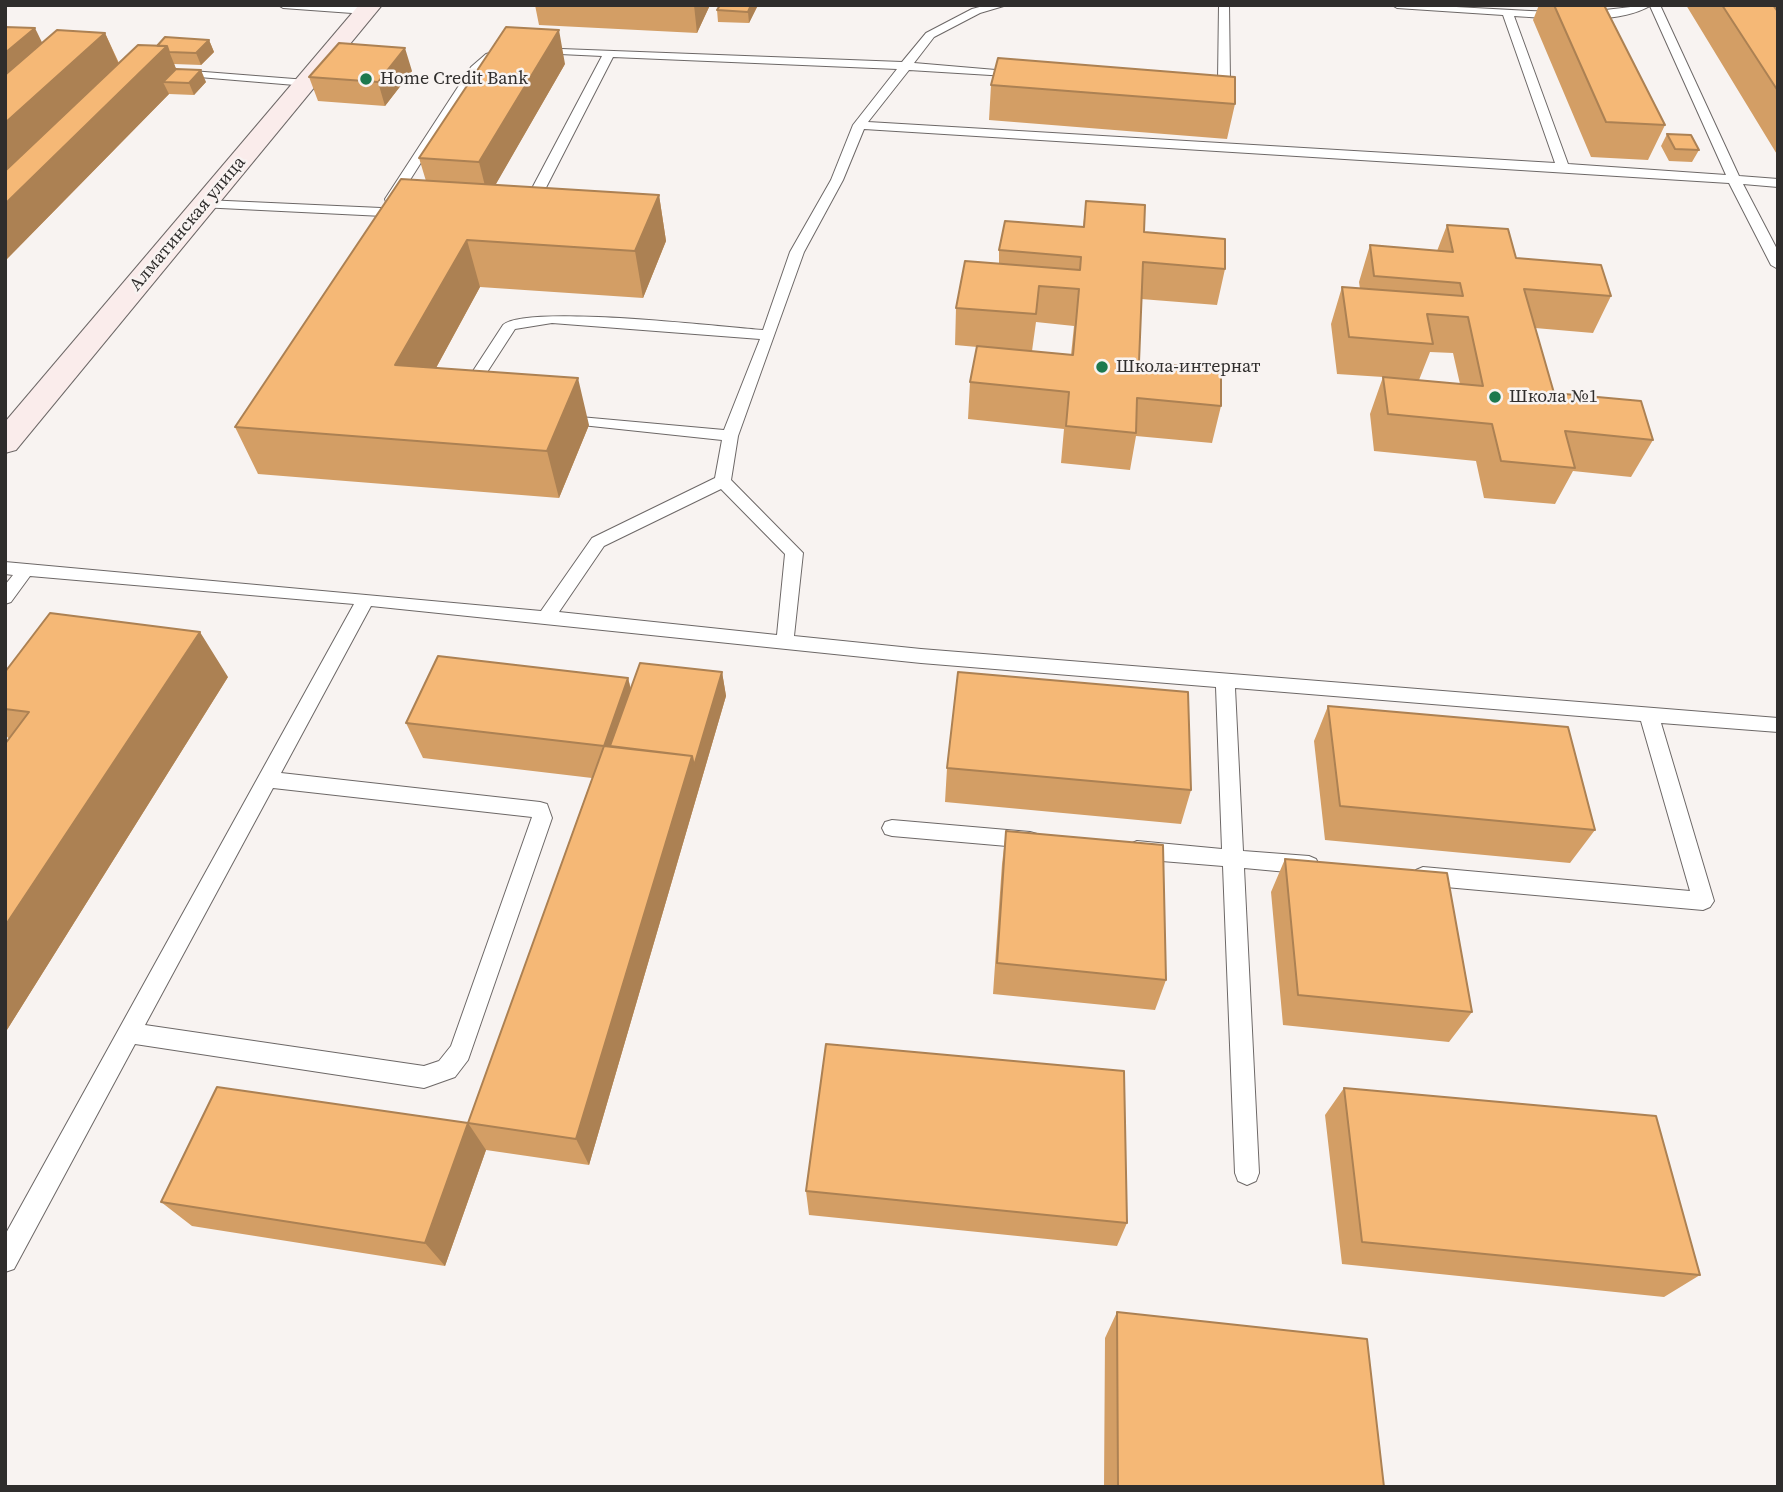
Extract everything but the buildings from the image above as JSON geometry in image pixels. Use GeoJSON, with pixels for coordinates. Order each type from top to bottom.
{"type":"FeatureCollection","features":[{"type":"Feature","properties":{"kind":"street","name":"Алматинская улица"},"geometry":{"type":"LineString","coordinates":[[5,443],[369,8]]}},
{"type":"Feature","properties":{"kind":"lane"},"geometry":{"type":"LineString","coordinates":[[283,5],[369,8]]}},
{"type":"Feature","properties":{"kind":"lane"},"geometry":{"type":"LineString","coordinates":[[723,481],[730,436],[797,252],[837,180],[859,125],[930,35],[976,11],[1002,5]]}},
{"type":"Feature","properties":{"kind":"lane"},"geometry":{"type":"LineString","coordinates":[[1192,88],[1206,89],[1218,86],[1224,80],[1224,5]]}},
{"type":"Feature","properties":{"kind":"lane"},"geometry":{"type":"LineString","coordinates":[[1397,5],[1507,12],[1610,14],[1621,14],[1645,5]]}},
{"type":"Feature","properties":{"kind":"lane"},"geometry":{"type":"LineString","coordinates":[[1655,5],[1734,180],[1778,265]]}},
{"type":"Feature","properties":{"kind":"lane"},"geometry":{"type":"LineString","coordinates":[[1507,12],[1563,167]]}},
{"type":"Feature","properties":{"kind":"lane"},"geometry":{"type":"LineString","coordinates":[[383,212],[475,69],[490,56],[525,50],[905,66],[1028,75]]}},
{"type":"Feature","properties":{"kind":"lane"},"geometry":{"type":"LineString","coordinates":[[508,218],[522,218],[609,54]]}},
{"type":"Feature","properties":{"kind":"lane"},"geometry":{"type":"LineString","coordinates":[[170,72],[307,83]]}},
{"type":"Feature","properties":{"kind":"lane"},"geometry":{"type":"LineString","coordinates":[[859,125],[1563,167],[1778,183]]}},
{"type":"Feature","properties":{"kind":"lane"},"geometry":{"type":"LineString","coordinates":[[205,204],[411,213]]}},
{"type":"Feature","properties":{"kind":"lane"},"geometry":{"type":"LineString","coordinates":[[477,402],[465,395],[510,324],[552,319],[769,335]]}},
{"type":"Feature","properties":{"kind":"lane"},"geometry":{"type":"LineString","coordinates":[[542,416],[730,436]]}},
{"type":"Feature","properties":{"kind":"lane"},"geometry":{"type":"LineString","coordinates":[[546,617],[598,542],[723,481]]}},
{"type":"Feature","properties":{"kind":"lane"},"geometry":{"type":"LineString","coordinates":[[723,481],[794,553],[785,641]]}},
{"type":"Feature","properties":{"kind":"lane"},"geometry":{"type":"LineString","coordinates":[[5,568],[366,599],[920,656],[1778,725]]}},
{"type":"Feature","properties":{"kind":"lane"},"geometry":{"type":"LineString","coordinates":[[5,598],[26,569]]}},
{"type":"Feature","properties":{"kind":"lane"},"geometry":{"type":"LineString","coordinates":[[5,1260],[366,599]]}},
{"type":"Feature","properties":{"kind":"lane"},"geometry":{"type":"LineString","coordinates":[[1225,680],[1247,1174]]}},
{"type":"Feature","properties":{"kind":"lane"},"geometry":{"type":"LineString","coordinates":[[1399,873],[1703,901],[1649,715]]}},
{"type":"Feature","properties":{"kind":"lane"},"geometry":{"type":"LineString","coordinates":[[129,1033],[424,1077],[447,1069],[460,1052],[542,818],[540,810],[269,780]]}},
{"type":"Feature","properties":{"kind":"lane"},"geometry":{"type":"LineString","coordinates":[[892,828],[1056,842]]}},
{"type":"Feature","properties":{"kind":"lane"},"geometry":{"type":"LineString","coordinates":[[1110,847],[1329,867]]}},
{"type":"Feature","properties":{"kind":"place","name":"Home Credit Bank"},"geometry":{"type":"Point","coordinates":[366,79]}},
{"type":"Feature","properties":{"kind":"place","name":"Школа-интернат"},"geometry":{"type":"Point","coordinates":[1102,367]}},
{"type":"Feature","properties":{"kind":"place","name":"Школа №1"},"geometry":{"type":"Point","coordinates":[1495,397]}}]}
